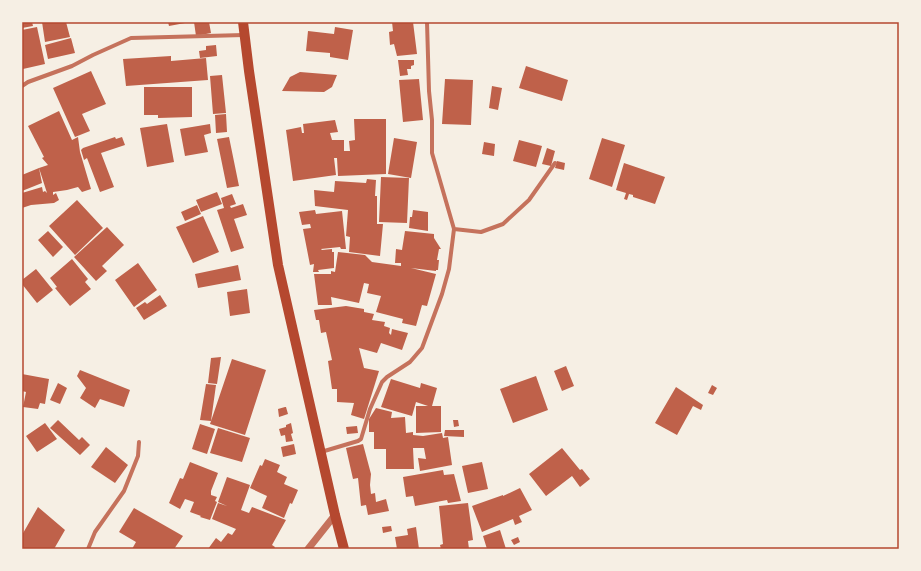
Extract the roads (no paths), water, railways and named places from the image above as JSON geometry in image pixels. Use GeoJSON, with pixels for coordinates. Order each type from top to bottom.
{"type":"FeatureCollection","features":[{"type":"Feature","properties":{"kind":"main road"},"geometry":{"type":"LineString","coordinates":[[243,22],[278,264],[344,549]]}},
{"type":"Feature","properties":{"kind":"street"},"geometry":{"type":"LineString","coordinates":[[321,452],[361,439],[370,409],[382,382],[410,362],[422,348],[449,269],[454,229],[432,153],[428,22]]}},
{"type":"Feature","properties":{"kind":"street"},"geometry":{"type":"LineString","coordinates":[[22,86],[28,82],[72,66],[131,38],[245,35]]}},
{"type":"Feature","properties":{"kind":"street"},"geometry":{"type":"LineString","coordinates":[[454,229],[481,232],[503,224],[529,200],[555,163]]}},
{"type":"Feature","properties":{"kind":"street"},"geometry":{"type":"LineString","coordinates":[[88,549],[95,532],[124,491],[138,456],[139,442]]}},
{"type":"Feature","properties":{"kind":"street"},"geometry":{"type":"LineString","coordinates":[[308,549],[335,515]]}}]}
